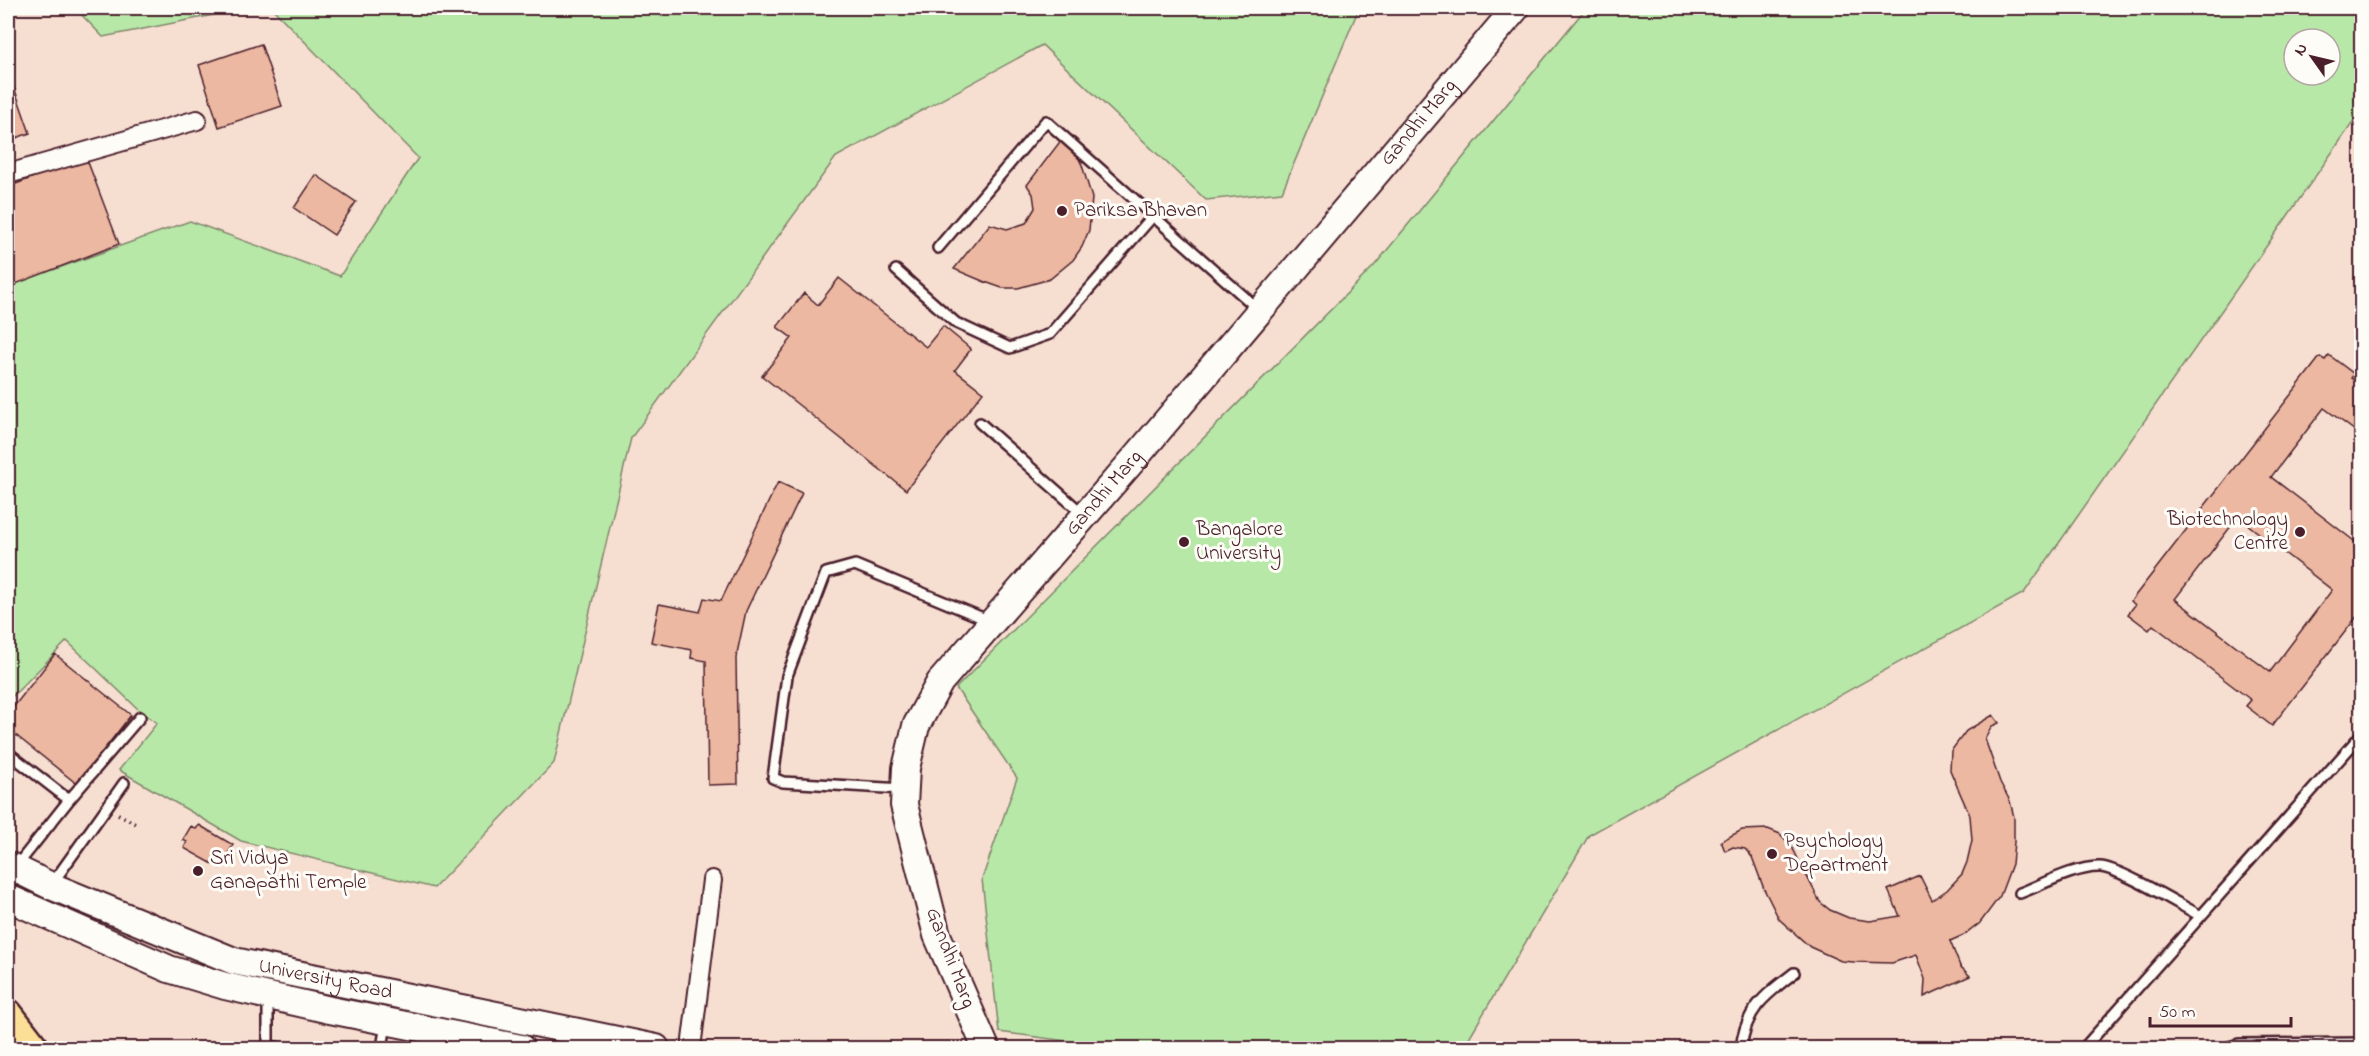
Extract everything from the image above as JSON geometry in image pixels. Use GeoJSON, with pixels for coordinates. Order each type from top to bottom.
{"type":"FeatureCollection","features":[{"type":"Feature","properties":{"kind":"main road","name":"Gandhi Marg"},"geometry":{"type":"LineString","coordinates":[[986,1048],[937,935],[904,805],[906,768],[916,726],[940,682],[1516,8]]}},
{"type":"Feature","properties":{"kind":"main road","name":"University Road"},"geometry":{"type":"LineString","coordinates":[[11,867],[234,961],[656,1048]]}},
{"type":"Feature","properties":{"kind":"main road"},"geometry":{"type":"LineString","coordinates":[[61,921],[62,890]]}},
{"type":"Feature","properties":{"kind":"main road","name":"University Road"},"geometry":{"type":"LineString","coordinates":[[8,898],[169,969],[268,996],[521,1048]]}},
{"type":"Feature","properties":{"kind":"main road"},"geometry":{"type":"LineString","coordinates":[[470,1038],[474,1011]]}},
{"type":"Feature","properties":{"kind":"main road"},"geometry":{"type":"LineString","coordinates":[[8,1013],[35,1048]]}},
{"type":"Feature","properties":{"kind":"street"},"geometry":{"type":"LineString","coordinates":[[8,174],[196,120]]}},
{"type":"Feature","properties":{"kind":"street"},"geometry":{"type":"LineString","coordinates":[[691,1048],[712,880]]}},
{"type":"Feature","properties":{"kind":"lane"},"geometry":{"type":"LineString","coordinates":[[938,249],[1046,121],[1260,310]]}},
{"type":"Feature","properties":{"kind":"lane"},"geometry":{"type":"LineString","coordinates":[[896,270],[956,323],[1010,348],[1050,334],[1153,216]]}},
{"type":"Feature","properties":{"kind":"lane"},"geometry":{"type":"LineString","coordinates":[[980,423],[1085,515]]}},
{"type":"Feature","properties":{"kind":"lane"},"geometry":{"type":"LineString","coordinates":[[905,789],[783,782],[773,778],[787,676],[826,573],[855,565],[993,622]]}},
{"type":"Feature","properties":{"kind":"lane"},"geometry":{"type":"LineString","coordinates":[[11,867],[140,717]]}},
{"type":"Feature","properties":{"kind":"lane"},"geometry":{"type":"LineString","coordinates":[[2084,1048],[2361,734]]}},
{"type":"Feature","properties":{"kind":"lane"},"geometry":{"type":"LineString","coordinates":[[8,759],[11,755],[69,800]]}},
{"type":"Feature","properties":{"kind":"lane"},"geometry":{"type":"LineString","coordinates":[[62,890],[106,809],[124,783]]}},
{"type":"Feature","properties":{"kind":"lane"},"geometry":{"type":"LineString","coordinates":[[2019,894],[2077,871],[2100,867],[2120,873],[2201,916]]}},
{"type":"Feature","properties":{"kind":"lane"},"geometry":{"type":"LineString","coordinates":[[1741,1048],[1750,1012],[1765,995],[1794,973]]}},
{"type":"Feature","properties":{"kind":"lane"},"geometry":{"type":"LineString","coordinates":[[268,996],[268,1047],[280,1048]]}},
{"type":"Feature","properties":{"kind":"lane"},"geometry":{"type":"LineString","coordinates":[[382,1048],[387,1021]]}},
{"type":"Feature","properties":{"kind":"lane"},"geometry":{"type":"LineString","coordinates":[[2226,1048],[2239,1044],[2361,1043]]}},
{"type":"Feature","properties":{"kind":"path"},"geometry":{"type":"LineString","coordinates":[[106,809],[136,824]]}},
{"type":"Feature","properties":{"kind":"shaded area","name":"Bangalore University"},"geometry":{"type":"Polygon","coordinates":[[[8,8],[2361,8],[2361,1048],[46,1048],[8,1008],[8,8]]]}},
{"type":"Feature","properties":{"kind":"green space"},"geometry":{"type":"Polygon","coordinates":[[[75,8],[249,8],[103,37],[75,8]]]}},
{"type":"Feature","properties":{"kind":"green space"},"geometry":{"type":"Polygon","coordinates":[[[272,8],[1359,8],[1282,192],[1206,200],[1042,45],[836,157],[631,438],[554,763],[434,888],[241,841],[119,770],[157,723],[138,709],[67,641],[8,701],[8,286],[190,221],[340,276],[418,158],[272,8]]]}},
{"type":"Feature","properties":{"kind":"green space"},"geometry":{"type":"Polygon","coordinates":[[[1586,8],[2361,8],[2361,111],[2024,593],[1589,835],[1463,1048],[1118,1048],[999,1032],[982,879],[1017,778],[956,688],[1374,266],[1586,8]]]}},
{"type":"Feature","properties":{"kind":"building"},"geometry":{"type":"Polygon","coordinates":[[[261,44],[282,106],[219,127],[199,65],[261,44]]]}},
{"type":"Feature","properties":{"kind":"building"},"geometry":{"type":"Polygon","coordinates":[[[8,70],[30,133],[8,141],[8,70]]]}},
{"type":"Feature","properties":{"kind":"building","name":"Pariksa Bhavan"},"geometry":{"type":"Polygon","coordinates":[[[1062,139],[1075,151],[1082,165],[1092,198],[1089,230],[1082,247],[1073,260],[1050,279],[1018,288],[1002,288],[954,269],[990,224],[1007,229],[1026,223],[1035,208],[1033,194],[1027,185],[1062,139]]]}},
{"type":"Feature","properties":{"kind":"building"},"geometry":{"type":"Polygon","coordinates":[[[86,157],[119,244],[8,287],[8,187],[86,157]]]}},
{"type":"Feature","properties":{"kind":"building"},"geometry":{"type":"Polygon","coordinates":[[[316,175],[356,202],[334,235],[294,208],[316,175]]]}},
{"type":"Feature","properties":{"kind":"building"},"geometry":{"type":"Polygon","coordinates":[[[839,278],[926,347],[943,326],[971,349],[955,370],[983,392],[906,490],[762,376],[792,338],[777,327],[804,293],[818,305],[839,278]]]}},
{"type":"Feature","properties":{"kind":"building","name":"Biotechnology Centre"},"geometry":{"type":"Polygon","coordinates":[[[2329,355],[2354,374],[2351,378],[2362,386],[2362,436],[2324,408],[2271,477],[2362,547],[2362,610],[2272,726],[2246,706],[2251,700],[2153,625],[2149,630],[2128,614],[2135,605],[2131,601],[2320,357],[2325,360],[2329,355]],[[2238,517],[2175,599],[2270,672],[2332,590],[2238,517]]]}},
{"type":"Feature","properties":{"kind":"building"},"geometry":{"type":"Polygon","coordinates":[[[778,482],[802,493],[746,611],[736,658],[738,784],[708,785],[706,661],[691,658],[692,650],[651,642],[659,604],[700,612],[704,598],[721,601],[778,482]]]}},
{"type":"Feature","properties":{"kind":"building"},"geometry":{"type":"Polygon","coordinates":[[[55,654],[131,715],[77,784],[8,729],[8,714],[55,654]]]}},
{"type":"Feature","properties":{"kind":"building","name":"Psychology Department"},"geometry":{"type":"Polygon","coordinates":[[[1993,715],[1999,723],[1992,726],[1985,739],[2000,782],[2010,801],[2014,817],[2014,842],[2012,864],[2000,896],[1980,923],[1966,934],[1950,941],[1960,966],[1970,976],[1924,997],[1925,979],[1916,955],[1892,963],[1854,962],[1841,961],[1810,947],[1779,919],[1752,857],[1745,849],[1733,847],[1725,851],[1721,841],[1742,830],[1768,829],[1780,834],[1791,845],[1820,902],[1830,910],[1849,918],[1870,921],[1900,916],[1888,890],[1920,876],[1932,900],[1947,890],[1962,874],[1972,840],[1970,816],[1950,770],[1951,751],[1966,731],[1993,715]]]}},
{"type":"Feature","properties":{"kind":"building"},"geometry":{"type":"Polygon","coordinates":[[[199,825],[233,845],[220,868],[184,848],[187,842],[183,840],[191,826],[196,829],[199,825]]]}},
{"type":"Feature","properties":{"kind":"place","name":"Pariksa Bhavan"},"geometry":{"type":"Point","coordinates":[1062,211]}},
{"type":"Feature","properties":{"kind":"place","name":"Biotechnology Centre"},"geometry":{"type":"Point","coordinates":[2300,532]}},
{"type":"Feature","properties":{"kind":"place","name":"Bangalore University"},"geometry":{"type":"Point","coordinates":[1184,542]}},
{"type":"Feature","properties":{"kind":"place","name":"Psychology Department"},"geometry":{"type":"Point","coordinates":[1772,854]}},
{"type":"Feature","properties":{"kind":"place","name":"Sri Vidya Ganapathi Temple"},"geometry":{"type":"Point","coordinates":[198,871]}}]}
